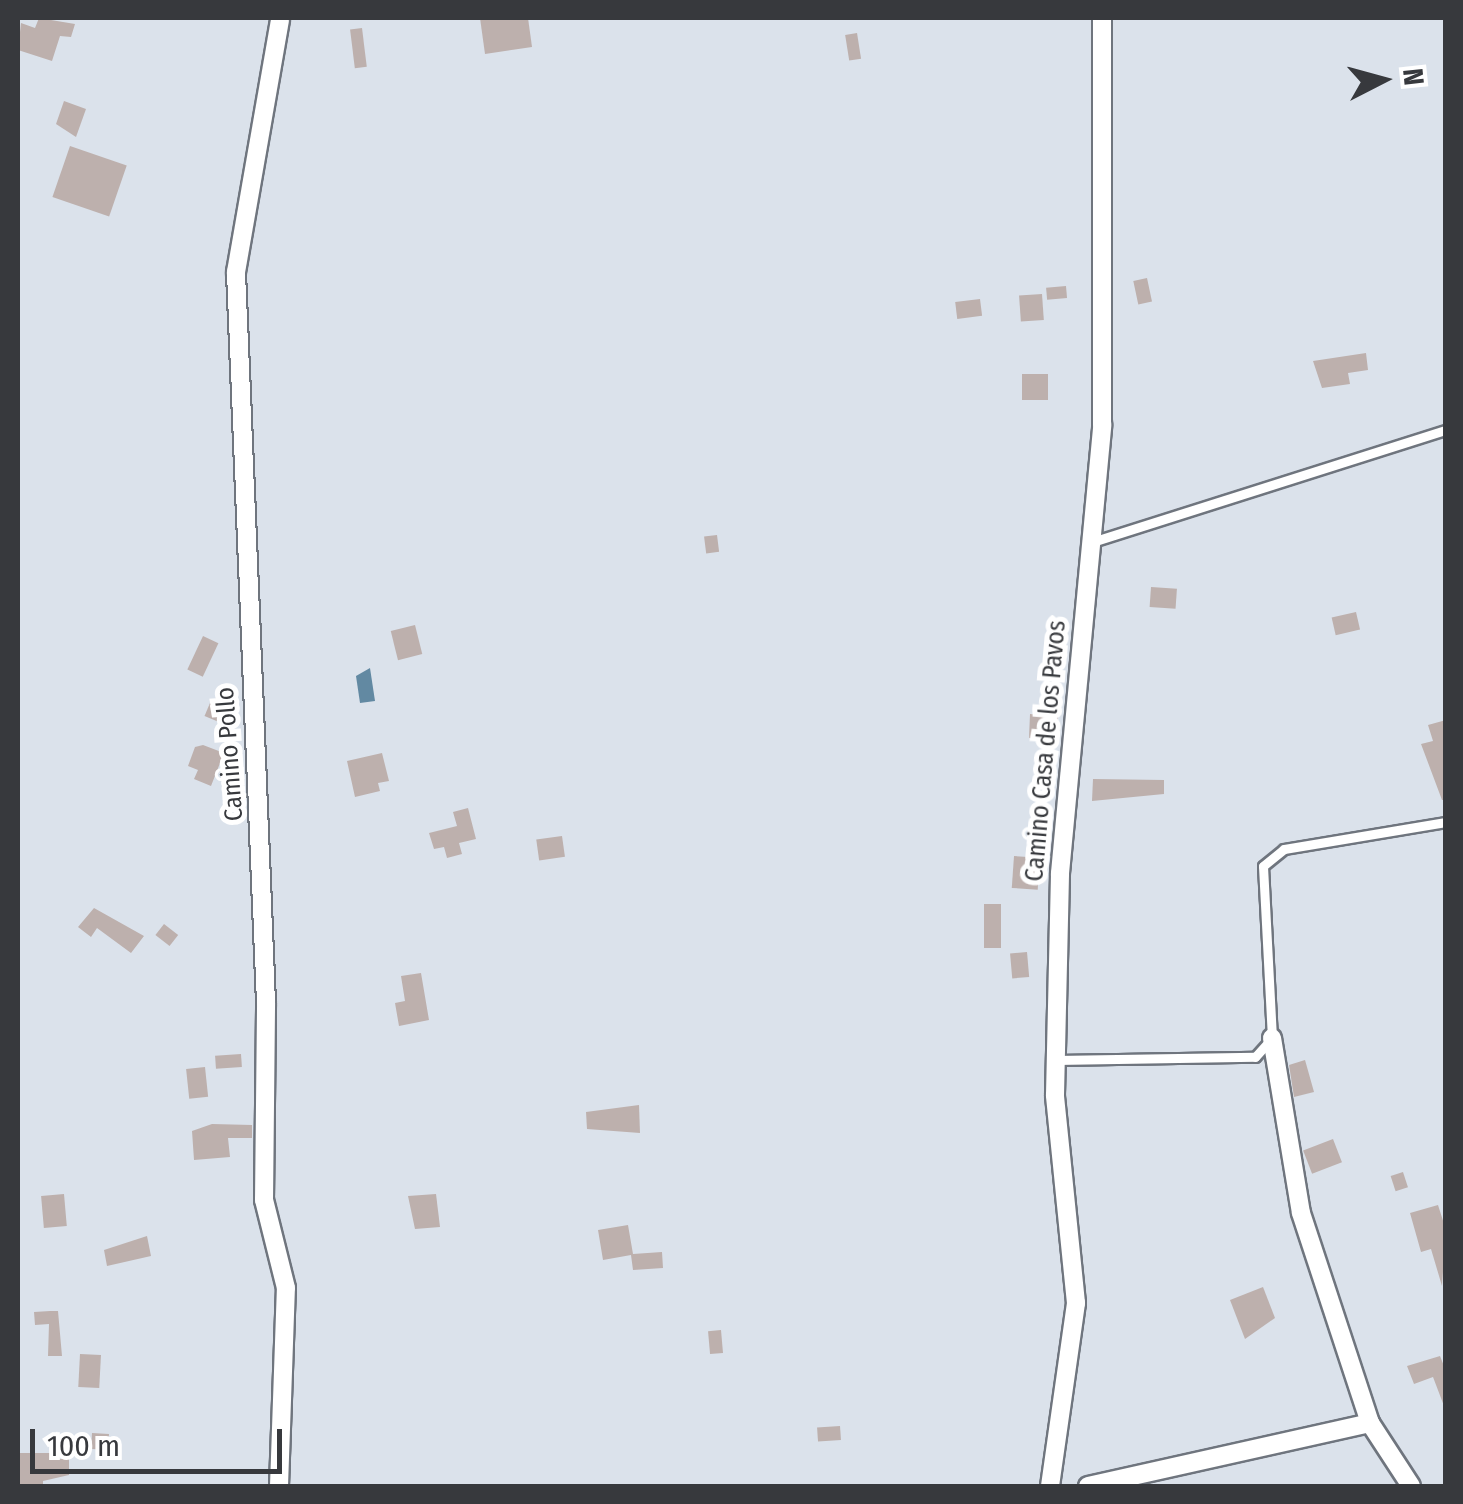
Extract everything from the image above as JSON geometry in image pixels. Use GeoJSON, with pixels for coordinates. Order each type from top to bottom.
{"type":"FeatureCollection","features":[{"type":"Feature","properties":{"kind":"street","name":"Camino Casa de los Pavos"},"geometry":{"type":"LineString","coordinates":[[1050,1486],[1076,1303],[1056,1060],[1060,872],[1102,424],[1102,18]]}},
{"type":"Feature","properties":{"kind":"street","name":"Camino Pollo"},"geometry":{"type":"LineString","coordinates":[[279,1486],[286,1288],[264,1200],[266,1003],[236,272],[280,20]]}},
{"type":"Feature","properties":{"kind":"street"},"geometry":{"type":"LineString","coordinates":[[1272,1038],[1301,1213],[1370,1423],[1411,1486]]}},
{"type":"Feature","properties":{"kind":"street"},"geometry":{"type":"LineString","coordinates":[[1088,1486],[1370,1423]]}},
{"type":"Feature","properties":{"kind":"lane"},"geometry":{"type":"LineString","coordinates":[[1090,543],[1446,430]]}},
{"type":"Feature","properties":{"kind":"lane"},"geometry":{"type":"LineString","coordinates":[[1056,1060],[1255,1057],[1272,1038],[1263,866],[1284,849],[1446,822]]}},
{"type":"Feature","properties":{"kind":"water"},"geometry":{"type":"Polygon","coordinates":[[[370,668],[375,701],[360,703],[356,676],[370,668]]]}},
{"type":"Feature","properties":{"kind":"building"},"geometry":{"type":"Polygon","coordinates":[[[39,18],[75,24],[71,37],[60,36],[52,61],[18,50],[21,23],[35,28],[39,18]]]}},
{"type":"Feature","properties":{"kind":"building"},"geometry":{"type":"Polygon","coordinates":[[[480,18],[528,18],[532,47],[485,54],[480,18]]]}},
{"type":"Feature","properties":{"kind":"building"},"geometry":{"type":"Polygon","coordinates":[[[362,28],[367,67],[355,68],[350,29],[362,28]]]}},
{"type":"Feature","properties":{"kind":"building"},"geometry":{"type":"Polygon","coordinates":[[[857,33],[861,59],[849,61],[845,35],[857,33]]]}},
{"type":"Feature","properties":{"kind":"building"},"geometry":{"type":"Polygon","coordinates":[[[64,101],[86,109],[76,137],[56,124],[64,101]]]}},
{"type":"Feature","properties":{"kind":"building"},"geometry":{"type":"Polygon","coordinates":[[[70,146],[127,166],[109,217],[52,197],[70,146]]]}},
{"type":"Feature","properties":{"kind":"building"},"geometry":{"type":"Polygon","coordinates":[[[1147,278],[1152,301],[1138,304],[1133,281],[1147,278]]]}},
{"type":"Feature","properties":{"kind":"building"},"geometry":{"type":"Polygon","coordinates":[[[1066,286],[1067,298],[1047,300],[1046,288],[1066,286]]]}},
{"type":"Feature","properties":{"kind":"building"},"geometry":{"type":"Polygon","coordinates":[[[1042,294],[1044,320],[1021,322],[1019,296],[1042,294]]]}},
{"type":"Feature","properties":{"kind":"building"},"geometry":{"type":"Polygon","coordinates":[[[980,299],[982,316],[957,319],[955,302],[980,299]]]}},
{"type":"Feature","properties":{"kind":"building"},"geometry":{"type":"Polygon","coordinates":[[[1366,353],[1368,370],[1348,373],[1350,384],[1322,388],[1313,361],[1366,353]]]}},
{"type":"Feature","properties":{"kind":"building"},"geometry":{"type":"Polygon","coordinates":[[[1022,374],[1048,374],[1048,400],[1022,400],[1022,374]]]}},
{"type":"Feature","properties":{"kind":"building"},"geometry":{"type":"Polygon","coordinates":[[[717,535],[719,552],[706,553],[704,537],[717,535]]]}},
{"type":"Feature","properties":{"kind":"building"},"geometry":{"type":"Polygon","coordinates":[[[1151,587],[1177,589],[1176,609],[1150,607],[1151,587]]]}},
{"type":"Feature","properties":{"kind":"building"},"geometry":{"type":"Polygon","coordinates":[[[1356,612],[1360,630],[1336,635],[1332,618],[1356,612]]]}},
{"type":"Feature","properties":{"kind":"building"},"geometry":{"type":"Polygon","coordinates":[[[415,625],[422,654],[398,660],[391,631],[415,625]]]}},
{"type":"Feature","properties":{"kind":"building"},"geometry":{"type":"Polygon","coordinates":[[[203,636],[218,643],[203,677],[187,670],[203,636]]]}},
{"type":"Feature","properties":{"kind":"building"},"geometry":{"type":"Polygon","coordinates":[[[210,703],[224,709],[218,722],[205,716],[210,703]]]}},
{"type":"Feature","properties":{"kind":"building"},"geometry":{"type":"Polygon","coordinates":[[[1030,714],[1058,716],[1058,729],[1050,729],[1049,739],[1029,738],[1030,714]]]}},
{"type":"Feature","properties":{"kind":"building"},"geometry":{"type":"Polygon","coordinates":[[[1446,720],[1446,800],[1442,800],[1421,744],[1433,741],[1428,725],[1446,720]]]}},
{"type":"Feature","properties":{"kind":"building"},"geometry":{"type":"Polygon","coordinates":[[[203,745],[224,753],[211,786],[194,779],[198,770],[188,766],[195,747],[203,745]]]}},
{"type":"Feature","properties":{"kind":"building"},"geometry":{"type":"Polygon","coordinates":[[[382,753],[389,781],[378,783],[380,791],[355,797],[347,761],[382,753]]]}},
{"type":"Feature","properties":{"kind":"building"},"geometry":{"type":"Polygon","coordinates":[[[1093,779],[1164,780],[1164,794],[1092,801],[1093,779]]]}},
{"type":"Feature","properties":{"kind":"building"},"geometry":{"type":"Polygon","coordinates":[[[468,808],[476,839],[459,843],[462,854],[447,858],[444,847],[434,849],[429,833],[457,826],[453,812],[468,808]]]}},
{"type":"Feature","properties":{"kind":"building"},"geometry":{"type":"Polygon","coordinates":[[[562,836],[565,857],[539,860],[536,840],[562,836]]]}},
{"type":"Feature","properties":{"kind":"building"},"geometry":{"type":"Polygon","coordinates":[[[1014,856],[1040,858],[1038,890],[1012,888],[1014,856]]]}},
{"type":"Feature","properties":{"kind":"building"},"geometry":{"type":"Polygon","coordinates":[[[984,904],[1001,904],[1001,948],[984,948],[984,904]]]}},
{"type":"Feature","properties":{"kind":"building"},"geometry":{"type":"Polygon","coordinates":[[[94,908],[144,936],[131,953],[97,928],[91,937],[78,927],[94,908]]]}},
{"type":"Feature","properties":{"kind":"building"},"geometry":{"type":"Polygon","coordinates":[[[164,924],[178,935],[170,946],[155,935],[164,924]]]}},
{"type":"Feature","properties":{"kind":"building"},"geometry":{"type":"Polygon","coordinates":[[[1027,952],[1029,977],[1012,978],[1010,953],[1027,952]]]}},
{"type":"Feature","properties":{"kind":"building"},"geometry":{"type":"Polygon","coordinates":[[[421,973],[429,1020],[399,1026],[395,1003],[405,1001],[401,976],[421,973]]]}},
{"type":"Feature","properties":{"kind":"building"},"geometry":{"type":"Polygon","coordinates":[[[241,1054],[242,1067],[216,1069],[215,1056],[241,1054]]]}},
{"type":"Feature","properties":{"kind":"building"},"geometry":{"type":"Polygon","coordinates":[[[1305,1060],[1314,1092],[1294,1097],[1289,1065],[1305,1060]]]}},
{"type":"Feature","properties":{"kind":"building"},"geometry":{"type":"Polygon","coordinates":[[[205,1067],[208,1097],[189,1099],[186,1069],[205,1067]]]}},
{"type":"Feature","properties":{"kind":"building"},"geometry":{"type":"Polygon","coordinates":[[[639,1105],[640,1133],[587,1129],[586,1112],[639,1105]]]}},
{"type":"Feature","properties":{"kind":"building"},"geometry":{"type":"Polygon","coordinates":[[[212,1124],[252,1125],[252,1138],[228,1138],[230,1157],[194,1160],[192,1131],[212,1124]]]}},
{"type":"Feature","properties":{"kind":"building"},"geometry":{"type":"Polygon","coordinates":[[[1333,1139],[1342,1162],[1312,1174],[1303,1150],[1333,1139]]]}},
{"type":"Feature","properties":{"kind":"building"},"geometry":{"type":"Polygon","coordinates":[[[1403,1172],[1408,1187],[1396,1191],[1391,1176],[1403,1172]]]}},
{"type":"Feature","properties":{"kind":"building"},"geometry":{"type":"Polygon","coordinates":[[[64,1194],[67,1226],[44,1228],[41,1196],[64,1194]]]}},
{"type":"Feature","properties":{"kind":"building"},"geometry":{"type":"Polygon","coordinates":[[[436,1194],[440,1227],[415,1229],[408,1196],[436,1194]]]}},
{"type":"Feature","properties":{"kind":"building"},"geometry":{"type":"Polygon","coordinates":[[[1438,1205],[1446,1230],[1442,1286],[1431,1249],[1421,1252],[1410,1213],[1438,1205]]]}},
{"type":"Feature","properties":{"kind":"building"},"geometry":{"type":"Polygon","coordinates":[[[628,1225],[633,1254],[662,1252],[663,1268],[633,1270],[631,1255],[603,1260],[598,1230],[628,1225]]]}},
{"type":"Feature","properties":{"kind":"building"},"geometry":{"type":"Polygon","coordinates":[[[147,1236],[151,1256],[107,1266],[104,1250],[147,1236]]]}},
{"type":"Feature","properties":{"kind":"building"},"geometry":{"type":"Polygon","coordinates":[[[1263,1287],[1275,1318],[1245,1339],[1230,1300],[1263,1287]]]}},
{"type":"Feature","properties":{"kind":"building"},"geometry":{"type":"Polygon","coordinates":[[[58,1311],[62,1356],[48,1356],[49,1324],[35,1325],[34,1312],[58,1311]]]}},
{"type":"Feature","properties":{"kind":"building"},"geometry":{"type":"Polygon","coordinates":[[[721,1330],[723,1353],[710,1354],[708,1331],[721,1330]]]}},
{"type":"Feature","properties":{"kind":"building"},"geometry":{"type":"Polygon","coordinates":[[[80,1354],[101,1355],[99,1388],[78,1387],[80,1354]]]}},
{"type":"Feature","properties":{"kind":"building"},"geometry":{"type":"Polygon","coordinates":[[[1440,1356],[1446,1371],[1444,1406],[1433,1377],[1414,1384],[1407,1366],[1440,1356]]]}},
{"type":"Feature","properties":{"kind":"building"},"geometry":{"type":"Polygon","coordinates":[[[840,1426],[841,1440],[818,1442],[817,1428],[840,1426]]]}},
{"type":"Feature","properties":{"kind":"building"},"geometry":{"type":"Polygon","coordinates":[[[92,1433],[109,1434],[108,1450],[91,1449],[92,1433]]]}},
{"type":"Feature","properties":{"kind":"building"},"geometry":{"type":"Polygon","coordinates":[[[20,1453],[59,1453],[58,1459],[69,1459],[69,1475],[43,1481],[43,1486],[20,1486],[20,1453]]]}}]}
